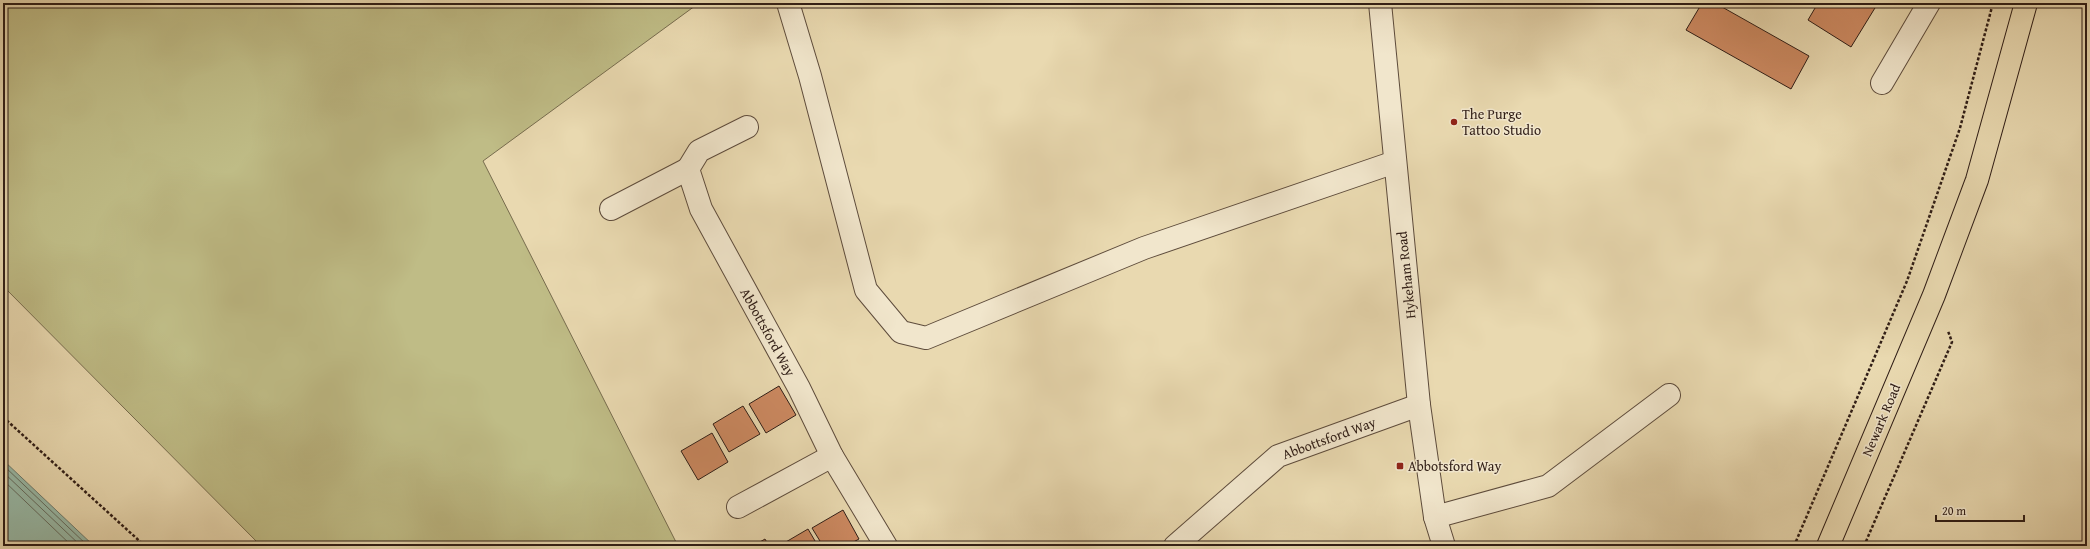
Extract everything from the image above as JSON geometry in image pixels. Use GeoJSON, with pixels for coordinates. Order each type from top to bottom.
{"type":"FeatureCollection","features":[{"type":"Feature","properties":{"kind":"main road","name":"Newark Road"},"geometry":{"type":"LineString","coordinates":[[1828,546],[1934,295],[1977,180],[2026,3]]}},
{"type":"Feature","properties":{"kind":"street"},"geometry":{"type":"LineString","coordinates":[[788,3],[810,76],[866,290],[902,332],[926,338],[1144,248],[1395,162]]}},
{"type":"Feature","properties":{"kind":"street","name":"Hykeham Road"},"geometry":{"type":"LineString","coordinates":[[1380,3],[1419,405],[1435,517],[1444,546]]}},
{"type":"Feature","properties":{"kind":"street"},"geometry":{"type":"LineString","coordinates":[[1882,83],[1929,3]]}},
{"type":"Feature","properties":{"kind":"street"},"geometry":{"type":"LineString","coordinates":[[612,209],[688,169],[699,151],[747,127]]}},
{"type":"Feature","properties":{"kind":"street","name":"Abbottsford Way"},"geometry":{"type":"LineString","coordinates":[[688,169],[701,209],[798,388],[832,456],[886,546]]}},
{"type":"Feature","properties":{"kind":"street"},"geometry":{"type":"LineString","coordinates":[[1435,517],[1548,486],[1669,395]]}},
{"type":"Feature","properties":{"kind":"street","name":"Abbottsford Way"},"geometry":{"type":"LineString","coordinates":[[1175,546],[1278,456],[1419,405]]}},
{"type":"Feature","properties":{"kind":"street"},"geometry":{"type":"LineString","coordinates":[[738,507],[832,456]]}},
{"type":"Feature","properties":{"kind":"path"},"geometry":{"type":"LineString","coordinates":[[1794,546],[1907,281],[1960,128],[1993,3]]}},
{"type":"Feature","properties":{"kind":"path"},"geometry":{"type":"LineString","coordinates":[[1864,546],[1952,342]]}},
{"type":"Feature","properties":{"kind":"path"},"geometry":{"type":"LineString","coordinates":[[3,417],[145,546]]}},
{"type":"Feature","properties":{"kind":"shaded area"},"geometry":{"type":"Polygon","coordinates":[[[3,3],[699,3],[483,161],[678,546],[261,546],[3,286],[3,3]]]}},
{"type":"Feature","properties":{"kind":"water"},"geometry":{"type":"Polygon","coordinates":[[[3,460],[94,546],[8,546],[3,541],[3,460]]]}},
{"type":"Feature","properties":{"kind":"building"},"geometry":{"type":"Polygon","coordinates":[[[1702,3],[1715,3],[1809,56],[1791,89],[1686,30],[1702,3]]]}},
{"type":"Feature","properties":{"kind":"building"},"geometry":{"type":"Polygon","coordinates":[[[1818,3],[1878,3],[1851,47],[1808,20],[1818,3]]]}},
{"type":"Feature","properties":{"kind":"building"},"geometry":{"type":"Polygon","coordinates":[[[779,386],[796,415],[766,433],[749,404],[779,386]]]}},
{"type":"Feature","properties":{"kind":"building"},"geometry":{"type":"Polygon","coordinates":[[[743,406],[760,434],[729,452],[713,424],[743,406]]]}},
{"type":"Feature","properties":{"kind":"building"},"geometry":{"type":"Polygon","coordinates":[[[712,433],[728,462],[698,480],[681,451],[712,433]]]}},
{"type":"Feature","properties":{"kind":"building"},"geometry":{"type":"Polygon","coordinates":[[[843,510],[859,539],[846,546],[823,546],[812,528],[843,510]]]}},
{"type":"Feature","properties":{"kind":"building"},"geometry":{"type":"Polygon","coordinates":[[[808,529],[818,546],[779,546],[808,529]]]}},
{"type":"Feature","properties":{"kind":"building"},"geometry":{"type":"Polygon","coordinates":[[[765,539],[769,546],[753,546],[765,539]]]}},
{"type":"Feature","properties":{"kind":"place","name":"The Purge Tattoo Studio"},"geometry":{"type":"Point","coordinates":[1454,122]}},
{"type":"Feature","properties":{"kind":"place","name":"Abbotsford Way"},"geometry":{"type":"Point","coordinates":[1400,466]}}]}
